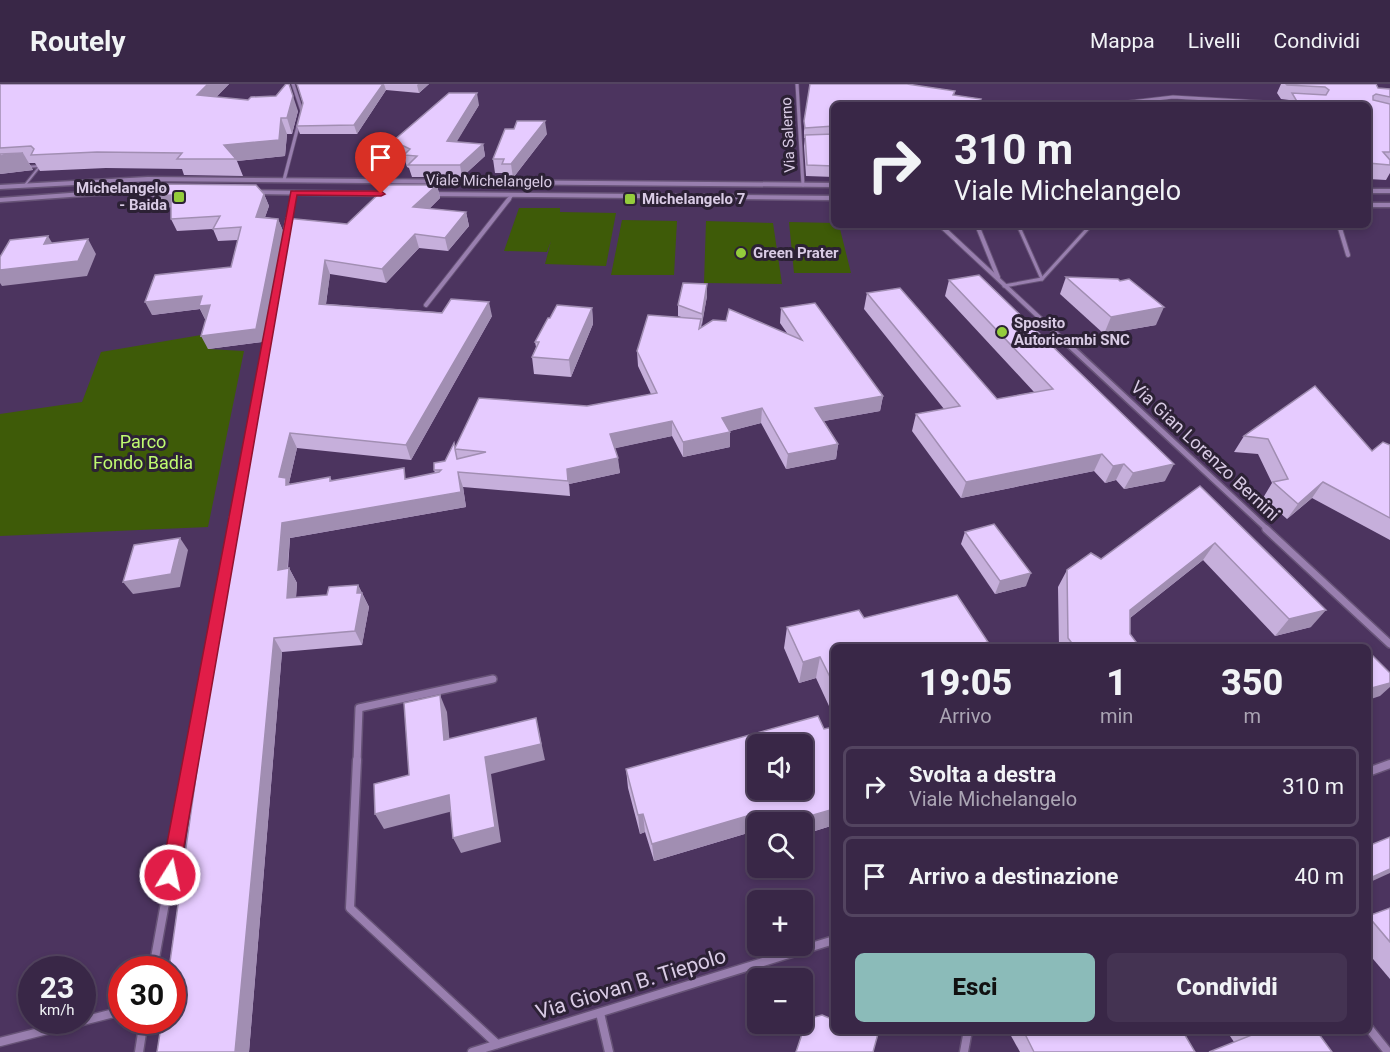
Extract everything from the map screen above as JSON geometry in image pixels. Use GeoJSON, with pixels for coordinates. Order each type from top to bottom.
{"type":"FeatureCollection","features":[{"type":"Feature","properties":{"kind":"street"},"geometry":{"type":"LineString","coordinates":[[284,180],[302,111],[293,84]]}},
{"type":"Feature","properties":{"kind":"street","name":"Via Salerno"},"geometry":{"type":"LineString","coordinates":[[797,84],[803,185]]}},
{"type":"Feature","properties":{"kind":"street"},"geometry":{"type":"LineString","coordinates":[[1130,102],[1173,97],[1270,102]]}},
{"type":"Feature","properties":{"kind":"street"},"geometry":{"type":"LineString","coordinates":[[800,142],[811,142]]}},
{"type":"Feature","properties":{"kind":"street","name":"Viale Michelangelo"},"geometry":{"type":"LineString","coordinates":[[0,187],[116,180],[831,185]]}},
{"type":"Feature","properties":{"kind":"street"},"geometry":{"type":"LineString","coordinates":[[666,196],[667,183]]}},
{"type":"Feature","properties":{"kind":"street"},"geometry":{"type":"LineString","coordinates":[[1371,191],[1390,191]]}},
{"type":"Feature","properties":{"kind":"street"},"geometry":{"type":"LineString","coordinates":[[0,200],[98,193],[176,192]]}},
{"type":"Feature","properties":{"kind":"street","name":"Viale Michelangelo"},"geometry":{"type":"LineString","coordinates":[[235,192],[408,194]]}},
{"type":"Feature","properties":{"kind":"street"},"geometry":{"type":"LineString","coordinates":[[287,228],[294,192]]}},
{"type":"Feature","properties":{"kind":"street","name":"Viale Michelangelo"},"geometry":{"type":"LineString","coordinates":[[420,194],[831,198]]}},
{"type":"Feature","properties":{"kind":"street"},"geometry":{"type":"LineString","coordinates":[[426,305],[512,195]]}},
{"type":"Feature","properties":{"kind":"street"},"geometry":{"type":"LineString","coordinates":[[1371,205],[1390,205]]}},
{"type":"Feature","properties":{"kind":"street","name":"Via Gian Lorenzo Bernini"},"geometry":{"type":"LineString","coordinates":[[943,228],[1390,644]]}},
{"type":"Feature","properties":{"kind":"street","name":"Via Gian Lorenzo Bernini"},"geometry":{"type":"LineString","coordinates":[[978,228],[999,281]]}},
{"type":"Feature","properties":{"kind":"street"},"geometry":{"type":"LineString","coordinates":[[1340,228],[1348,255]]}},
{"type":"Feature","properties":{"kind":"street"},"geometry":{"type":"LineString","coordinates":[[155,956],[225,569]]}},
{"type":"Feature","properties":{"kind":"street"},"geometry":{"type":"LineString","coordinates":[[493,679],[359,708],[350,908],[497,1044]]}},
{"type":"Feature","properties":{"kind":"street"},"geometry":{"type":"LineString","coordinates":[[1371,770],[1390,764]]}},
{"type":"Feature","properties":{"kind":"street","name":"Via Giovan B. Tiepolo"},"geometry":{"type":"LineString","coordinates":[[472,1052],[831,941]]}},
{"type":"Feature","properties":{"kind":"street"},"geometry":{"type":"LineString","coordinates":[[600,1013],[609,1052]]}},
{"type":"Feature","properties":{"kind":"street"},"geometry":{"type":"LineString","coordinates":[[0,1042],[108,1015]]}},
{"type":"Feature","properties":{"kind":"street"},"geometry":{"type":"LineString","coordinates":[[1371,1031],[1388,1052]]}},
{"type":"Feature","properties":{"kind":"street"},"geometry":{"type":"LineString","coordinates":[[139,1052],[142,1034]]}},
{"type":"Feature","properties":{"kind":"street"},"geometry":{"type":"LineString","coordinates":[[964,1052],[967,1034]]}},
{"type":"Feature","properties":{"kind":"lane"},"geometry":{"type":"LineString","coordinates":[[20,167],[40,166],[25,185]]}},
{"type":"Feature","properties":{"kind":"lane"},"geometry":{"type":"LineString","coordinates":[[1019,228],[1042,279]]}},
{"type":"Feature","properties":{"kind":"lane"},"geometry":{"type":"LineString","coordinates":[[1004,286],[1042,279],[1088,228]]}},
{"type":"Feature","properties":{"kind":"green space"},"geometry":{"type":"Polygon","coordinates":[[[519,208],[560,208],[560,212],[616,213],[606,266],[545,264],[551,241],[547,252],[504,251],[519,208]]]}},
{"type":"Feature","properties":{"kind":"green space"},"geometry":{"type":"Polygon","coordinates":[[[622,220],[677,221],[674,275],[611,275],[622,220]]]}},
{"type":"Feature","properties":{"kind":"green space","name":"Green Prater"},"geometry":{"type":"Polygon","coordinates":[[[706,221],[773,223],[782,284],[704,283],[706,221]]]}},
{"type":"Feature","properties":{"kind":"green space","name":"Green Prater"},"geometry":{"type":"Polygon","coordinates":[[[789,222],[831,223],[831,228],[840,228],[851,273],[794,273],[789,222]]]}},
{"type":"Feature","properties":{"kind":"green space","name":"Parco Fondo Badia"},"geometry":{"type":"Polygon","coordinates":[[[207,334],[208,349],[244,351],[208,527],[0,536],[0,414],[82,402],[101,352],[207,334]]]}},
{"type":"Feature","properties":{"kind":"building"},"geometry":{"type":"Polygon","coordinates":[[[0,84],[208,84],[197,95],[248,100],[251,97],[276,96],[286,84],[289,84],[293,96],[287,118],[281,118],[279,140],[224,145],[236,159],[177,159],[182,153],[97,152],[31,155],[34,149],[31,146],[0,148],[0,84]]]}},
{"type":"Feature","properties":{"kind":"building"},"geometry":{"type":"Polygon","coordinates":[[[297,84],[383,84],[354,125],[297,126],[303,103],[297,84]]]}},
{"type":"Feature","properties":{"kind":"building"},"geometry":{"type":"Polygon","coordinates":[[[810,84],[907,84],[955,91],[953,95],[981,99],[979,102],[831,102],[831,126],[805,128],[810,84]]]}},
{"type":"Feature","properties":{"kind":"building"},"geometry":{"type":"Polygon","coordinates":[[[1376,84],[1378,88],[1390,89],[1390,97],[1376,94],[1373,100],[1390,104],[1390,152],[1383,152],[1390,160],[1390,165],[1371,163],[1371,102],[1297,102],[1292,93],[1326,95],[1329,90],[1325,87],[1287,85],[1376,84]]]}},
{"type":"Feature","properties":{"kind":"building"},"geometry":{"type":"Polygon","coordinates":[[[449,93],[477,93],[447,141],[483,144],[460,165],[408,165],[417,156],[404,155],[410,149],[393,141],[449,93]]]}},
{"type":"Feature","properties":{"kind":"building"},"geometry":{"type":"Polygon","coordinates":[[[517,121],[545,121],[511,164],[502,164],[504,159],[493,159],[505,129],[514,129],[517,121]]]}},
{"type":"Feature","properties":{"kind":"building"},"geometry":{"type":"Polygon","coordinates":[[[831,134],[831,166],[807,165],[805,135],[831,134]]]}},
{"type":"Feature","properties":{"kind":"building"},"geometry":{"type":"Polygon","coordinates":[[[23,153],[0,156],[0,154],[23,153]]]}},
{"type":"Feature","properties":{"kind":"building"},"geometry":{"type":"Polygon","coordinates":[[[163,184],[256,185],[264,194],[256,217],[278,219],[256,329],[201,336],[210,305],[199,306],[202,296],[145,302],[155,275],[231,267],[241,227],[213,229],[220,216],[171,219],[171,195],[153,196],[163,184]]]}},
{"type":"Feature","properties":{"kind":"building"},"geometry":{"type":"Polygon","coordinates":[[[388,185],[437,185],[413,207],[466,212],[445,238],[415,234],[382,269],[325,260],[319,304],[442,313],[451,299],[489,302],[406,445],[290,433],[279,477],[286,478],[286,485],[330,477],[330,481],[404,468],[405,479],[439,472],[441,470],[434,470],[434,463],[445,461],[454,443],[455,448],[479,398],[587,406],[657,393],[637,351],[648,315],[701,319],[699,329],[713,320],[726,321],[729,309],[802,340],[781,308],[815,303],[883,396],[815,408],[838,444],[788,454],[762,408],[722,418],[730,432],[683,442],[672,421],[610,434],[618,458],[567,469],[568,481],[458,472],[461,492],[282,523],[278,570],[289,568],[287,598],[327,595],[329,587],[358,585],[357,593],[362,593],[355,631],[274,638],[235,1052],[157,1052],[160,1034],[186,1034],[186,956],[171,956],[224,577],[220,577],[230,514],[234,514],[241,458],[268,326],[265,327],[286,218],[347,224],[388,185]],[[455,449],[457,459],[486,452],[455,449]]]}},
{"type":"Feature","properties":{"kind":"building"},"geometry":{"type":"Polygon","coordinates":[[[48,236],[44,244],[88,239],[78,261],[0,270],[0,257],[10,240],[48,236]]]}},
{"type":"Feature","properties":{"kind":"building"},"geometry":{"type":"Polygon","coordinates":[[[979,275],[1174,464],[1133,473],[1124,464],[1113,466],[1102,454],[966,482],[916,414],[960,406],[867,293],[900,288],[997,399],[1053,389],[949,280],[979,275]]]}},
{"type":"Feature","properties":{"kind":"building"},"geometry":{"type":"Polygon","coordinates":[[[1066,277],[1118,279],[1120,281],[1129,279],[1164,307],[1111,317],[1066,277]]]}},
{"type":"Feature","properties":{"kind":"building"},"geometry":{"type":"Polygon","coordinates":[[[683,283],[707,284],[702,314],[678,305],[683,283]]]}},
{"type":"Feature","properties":{"kind":"building"},"geometry":{"type":"Polygon","coordinates":[[[557,305],[592,308],[569,360],[532,357],[539,342],[535,342],[557,305]]]}},
{"type":"Feature","properties":{"kind":"building"},"geometry":{"type":"Polygon","coordinates":[[[1315,386],[1372,451],[1383,442],[1390,445],[1390,518],[1323,482],[1298,504],[1273,482],[1288,479],[1268,439],[1244,436],[1315,386]]]}},
{"type":"Feature","properties":{"kind":"building"},"geometry":{"type":"Polygon","coordinates":[[[1200,486],[1326,610],[1289,619],[1215,543],[1130,610],[1130,634],[1138,644],[1072,644],[1068,638],[1067,570],[1091,553],[1101,559],[1200,486]]]}},
{"type":"Feature","properties":{"kind":"building"},"geometry":{"type":"Polygon","coordinates":[[[994,524],[1031,573],[1000,581],[965,532],[994,524]]]}},
{"type":"Feature","properties":{"kind":"building"},"geometry":{"type":"Polygon","coordinates":[[[180,538],[171,574],[123,582],[134,545],[180,538]]]}},
{"type":"Feature","properties":{"kind":"building"},"geometry":{"type":"Polygon","coordinates":[[[957,595],[988,642],[980,644],[831,644],[831,679],[820,657],[803,662],[787,627],[859,610],[864,618],[957,595]]]}},
{"type":"Feature","properties":{"kind":"building"},"geometry":{"type":"Polygon","coordinates":[[[1371,654],[1390,673],[1390,683],[1371,688],[1371,654]]]}},
{"type":"Feature","properties":{"kind":"building"},"geometry":{"type":"Polygon","coordinates":[[[440,695],[444,740],[536,718],[541,744],[485,757],[495,827],[453,838],[449,795],[375,814],[374,784],[409,775],[404,703],[440,695]]]}},
{"type":"Feature","properties":{"kind":"building"},"geometry":{"type":"Polygon","coordinates":[[[818,716],[824,729],[831,728],[831,810],[813,815],[813,812],[747,812],[747,816],[652,844],[643,814],[638,815],[626,769],[747,736],[747,800],[813,800],[813,734],[753,734],[818,716]]]}},
{"type":"Feature","properties":{"kind":"building"},"geometry":{"type":"Polygon","coordinates":[[[1390,837],[1390,869],[1371,878],[1371,845],[1390,837]]]}},
{"type":"Feature","properties":{"kind":"building"},"geometry":{"type":"Polygon","coordinates":[[[1390,908],[1390,942],[1371,920],[1371,915],[1390,908]]]}},
{"type":"Feature","properties":{"kind":"building"},"geometry":{"type":"Polygon","coordinates":[[[822,1015],[831,1019],[831,1034],[878,1034],[873,1052],[796,1052],[802,1034],[813,1034],[813,1017],[822,1015]]]}},
{"type":"Feature","properties":{"kind":"building"},"geometry":{"type":"Polygon","coordinates":[[[1025,1034],[1184,1034],[1195,1052],[1034,1052],[1025,1034]]]}},
{"type":"Feature","properties":{"kind":"building"},"geometry":{"type":"Polygon","coordinates":[[[1319,1034],[1332,1052],[1209,1052],[1252,1035],[1319,1034]]]}},
{"type":"Feature","properties":{"kind":"place","name":"Michelangelo - Baida"},"geometry":{"type":"Point","coordinates":[179,197]}},
{"type":"Feature","properties":{"kind":"place","name":"Michelangelo 7"},"geometry":{"type":"Point","coordinates":[630,199]}},
{"type":"Feature","properties":{"kind":"place","name":"Green Prater"},"geometry":{"type":"Point","coordinates":[741,253]}},
{"type":"Feature","properties":{"kind":"place","name":"Sposito Autoricambi SNC"},"geometry":{"type":"Point","coordinates":[1002,332]}},
{"type":"Feature","properties":{"kind":"route"},"geometry":{"type":"LineString","coordinates":[[170,875],[294,192],[381,194]]}}]}
